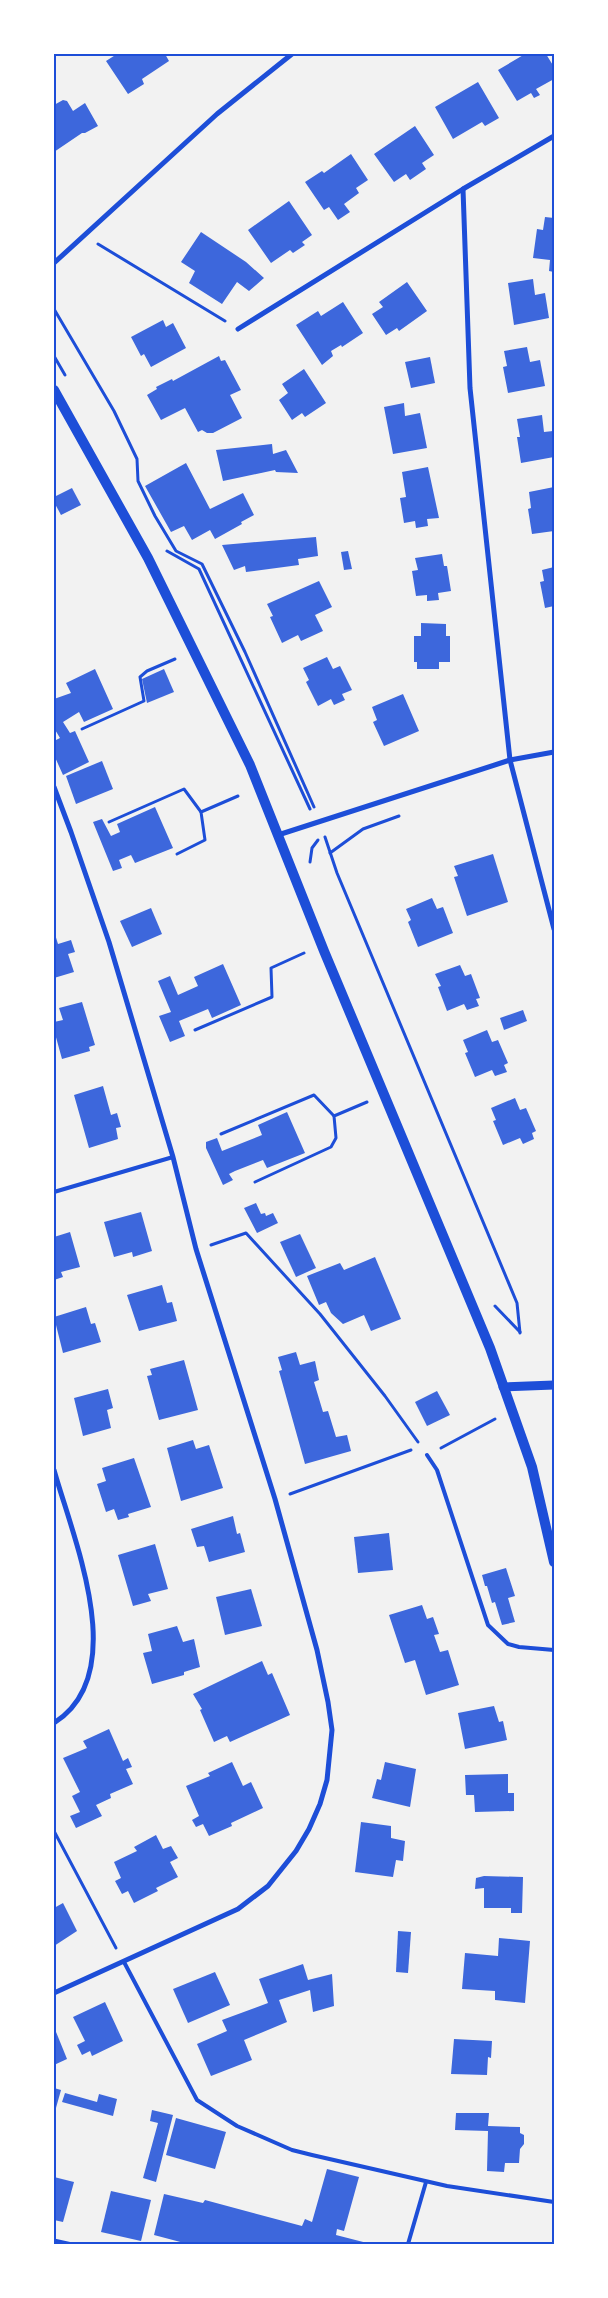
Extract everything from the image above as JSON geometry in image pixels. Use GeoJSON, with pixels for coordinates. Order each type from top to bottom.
{"type":"FeatureCollection","features":[{"type":"Feature","properties":{"kind":"main road"},"geometry":{"type":"LineString","coordinates":[[54,390],[148,558],[250,765],[324,951],[490,1348],[532,1466],[554,1562]]}},
{"type":"Feature","properties":{"kind":"street"},"geometry":{"type":"LineString","coordinates":[[54,263],[217,114],[292,54]]}},
{"type":"Feature","properties":{"kind":"street"},"geometry":{"type":"LineString","coordinates":[[238,329],[463,189],[554,136]]}},
{"type":"Feature","properties":{"kind":"street"},"geometry":{"type":"LineString","coordinates":[[463,189],[470,388],[510,760],[554,929]]}},
{"type":"Feature","properties":{"kind":"street"},"geometry":{"type":"LineString","coordinates":[[278,835],[510,760],[554,752]]}},
{"type":"Feature","properties":{"kind":"street"},"geometry":{"type":"LineString","coordinates":[[54,787],[109,942],[173,1157],[196,1249],[275,1499],[317,1650],[332,1730],[330,1756],[320,1804],[309,1829],[296,1851],[268,1886],[238,1909],[54,1993]]}},
{"type":"Feature","properties":{"kind":"street"},"geometry":{"type":"LineString","coordinates":[[503,1387],[554,1385]]}},
{"type":"Feature","properties":{"kind":"street"},"geometry":{"type":"LineString","coordinates":[[54,1470],[90,1599],[95,1634],[92,1668],[86,1683],[79,1698],[54,1723]]}},
{"type":"Feature","properties":{"kind":"street"},"geometry":{"type":"LineString","coordinates":[[54,1494],[62,1498]]}},
{"type":"Feature","properties":{"kind":"lane"},"geometry":{"type":"LineString","coordinates":[[54,1192],[173,1157]]}},
{"type":"Feature","properties":{"kind":"lane"},"geometry":{"type":"LineString","coordinates":[[427,1455],[437,1470],[488,1625],[508,1644],[526,1648],[554,1650]]}},
{"type":"Feature","properties":{"kind":"lane"},"geometry":{"type":"LineString","coordinates":[[124,1962],[197,2100],[237,2126],[292,2150],[426,2182],[554,2202]]}},
{"type":"Feature","properties":{"kind":"lane"},"geometry":{"type":"LineString","coordinates":[[408,2244],[426,2182]]}},
{"type":"Feature","properties":{"kind":"path"},"geometry":{"type":"LineString","coordinates":[[84,236],[238,329]]}},
{"type":"Feature","properties":{"kind":"path"},"geometry":{"type":"LineString","coordinates":[[54,308],[114,411],[137,459],[138,481],[159,523],[176,551],[202,564],[245,652],[320,821],[330,853],[517,1303],[520,1333]]}},
{"type":"Feature","properties":{"kind":"path"},"geometry":{"type":"LineString","coordinates":[[82,729],[144,701],[140,677],[147,671],[175,659]]}},
{"type":"Feature","properties":{"kind":"path"},"geometry":{"type":"LineString","coordinates":[[109,822],[184,789],[201,812],[205,840],[177,854]]}},
{"type":"Feature","properties":{"kind":"path"},"geometry":{"type":"LineString","coordinates":[[201,812],[238,796]]}},
{"type":"Feature","properties":{"kind":"path"},"geometry":{"type":"LineString","coordinates":[[330,853],[362,829],[404,814]]}},
{"type":"Feature","properties":{"kind":"path"},"geometry":{"type":"LineString","coordinates":[[195,1030],[272,997],[271,968],[304,953]]}},
{"type":"Feature","properties":{"kind":"path"},"geometry":{"type":"LineString","coordinates":[[221,1134],[314,1095],[334,1116],[336,1138],[331,1147],[255,1182]]}},
{"type":"Feature","properties":{"kind":"path"},"geometry":{"type":"LineString","coordinates":[[334,1116],[367,1102]]}},
{"type":"Feature","properties":{"kind":"path"},"geometry":{"type":"LineString","coordinates":[[212,1245],[246,1233],[320,1314],[385,1396],[427,1455],[495,1418]]}},
{"type":"Feature","properties":{"kind":"path"},"geometry":{"type":"LineString","coordinates":[[275,1499],[421,1447]]}},
{"type":"Feature","properties":{"kind":"path"},"geometry":{"type":"LineString","coordinates":[[54,1832],[124,1962]]}},
{"type":"Feature","properties":{"kind":"path"},"geometry":{"type":"LineString","coordinates":[[54,2240],[72,2244]]}},
{"type":"Feature","properties":{"kind":"building"},"geometry":{"type":"Polygon","coordinates":[[[117,54],[165,54],[169,61],[142,79],[144,84],[128,94],[106,61],[117,54]]]}},
{"type":"Feature","properties":{"kind":"building"},"geometry":{"type":"Polygon","coordinates":[[[525,54],[546,54],[554,67],[554,79],[536,89],[540,95],[534,98],[531,93],[517,101],[498,70],[525,54]]]}},
{"type":"Feature","properties":{"kind":"building"},"geometry":{"type":"Polygon","coordinates":[[[478,82],[499,118],[485,126],[482,122],[453,139],[435,107],[478,82]]]}},
{"type":"Feature","properties":{"kind":"building"},"geometry":{"type":"Polygon","coordinates":[[[63,100],[67,101],[73,111],[85,103],[98,126],[82,133],[54,152],[54,105],[63,100]]]}},
{"type":"Feature","properties":{"kind":"building"},"geometry":{"type":"Polygon","coordinates":[[[415,126],[434,155],[422,163],[426,169],[410,180],[406,174],[394,182],[374,154],[415,126]]]}},
{"type":"Feature","properties":{"kind":"building"},"geometry":{"type":"Polygon","coordinates":[[[351,154],[368,180],[356,188],[359,193],[344,204],[350,212],[338,220],[329,207],[324,210],[305,182],[322,171],[324,173],[351,154]]]}},
{"type":"Feature","properties":{"kind":"building"},"geometry":{"type":"Polygon","coordinates":[[[289,201],[312,235],[302,242],[305,245],[293,253],[290,250],[271,263],[248,230],[289,201]]]}},
{"type":"Feature","properties":{"kind":"building"},"geometry":{"type":"Polygon","coordinates":[[[545,217],[554,218],[554,272],[549,271],[550,260],[533,258],[537,229],[543,230],[545,217]]]}},
{"type":"Feature","properties":{"kind":"building"},"geometry":{"type":"Polygon","coordinates":[[[201,232],[246,262],[264,278],[249,291],[237,282],[222,304],[189,283],[195,271],[181,262],[201,232]]]}},
{"type":"Feature","properties":{"kind":"building"},"geometry":{"type":"Polygon","coordinates":[[[533,279],[535,295],[545,293],[549,318],[514,325],[508,283],[533,279]]]}},
{"type":"Feature","properties":{"kind":"building"},"geometry":{"type":"Polygon","coordinates":[[[407,282],[427,311],[399,331],[397,328],[386,335],[372,314],[383,307],[379,302],[407,282]]]}},
{"type":"Feature","properties":{"kind":"building"},"geometry":{"type":"Polygon","coordinates":[[[343,302],[363,333],[342,347],[341,345],[331,351],[333,356],[322,365],[296,325],[318,311],[321,316],[343,302]]]}},
{"type":"Feature","properties":{"kind":"building"},"geometry":{"type":"Polygon","coordinates":[[[163,320],[166,327],[173,323],[186,348],[151,367],[144,354],[141,356],[131,337],[163,320]]]}},
{"type":"Feature","properties":{"kind":"building"},"geometry":{"type":"Polygon","coordinates":[[[527,347],[530,362],[540,360],[545,386],[508,393],[503,367],[507,366],[504,351],[527,347]]]}},
{"type":"Feature","properties":{"kind":"building"},"geometry":{"type":"Polygon","coordinates":[[[219,356],[221,361],[225,360],[241,390],[230,395],[242,418],[213,433],[207,433],[202,430],[198,432],[185,408],[161,420],[147,395],[157,389],[156,387],[172,379],[173,381],[219,356]]]}},
{"type":"Feature","properties":{"kind":"building"},"geometry":{"type":"Polygon","coordinates":[[[430,357],[435,383],[411,388],[405,362],[430,357]]]}},
{"type":"Feature","properties":{"kind":"building"},"geometry":{"type":"Polygon","coordinates":[[[304,369],[326,403],[305,417],[302,413],[292,420],[279,400],[288,393],[282,384],[304,369]]]}},
{"type":"Feature","properties":{"kind":"building"},"geometry":{"type":"Polygon","coordinates":[[[404,403],[405,416],[420,413],[427,448],[393,454],[384,407],[404,403]]]}},
{"type":"Feature","properties":{"kind":"building"},"geometry":{"type":"Polygon","coordinates":[[[542,415],[544,432],[553,431],[554,457],[521,463],[517,437],[520,437],[517,419],[542,415]]]}},
{"type":"Feature","properties":{"kind":"building"},"geometry":{"type":"Polygon","coordinates":[[[272,444],[273,454],[286,450],[298,473],[276,472],[275,470],[223,481],[216,450],[272,444]]]}},
{"type":"Feature","properties":{"kind":"building"},"geometry":{"type":"Polygon","coordinates":[[[186,463],[210,509],[243,493],[254,515],[215,539],[210,530],[192,540],[184,526],[171,532],[145,486],[186,463]]]}},
{"type":"Feature","properties":{"kind":"building"},"geometry":{"type":"Polygon","coordinates":[[[428,467],[439,518],[427,519],[428,526],[416,528],[415,521],[404,523],[400,498],[406,497],[402,472],[428,467]]]}},
{"type":"Feature","properties":{"kind":"building"},"geometry":{"type":"Polygon","coordinates":[[[554,487],[554,531],[532,534],[528,509],[531,508],[529,492],[554,487]]]}},
{"type":"Feature","properties":{"kind":"building"},"geometry":{"type":"Polygon","coordinates":[[[72,488],[81,505],[61,515],[54,502],[54,497],[72,488]]]}},
{"type":"Feature","properties":{"kind":"building"},"geometry":{"type":"Polygon","coordinates":[[[316,537],[318,556],[298,559],[299,565],[246,572],[245,566],[234,570],[222,545],[316,537]]]}},
{"type":"Feature","properties":{"kind":"building"},"geometry":{"type":"Polygon","coordinates":[[[348,551],[352,569],[344,570],[341,552],[348,551]]]}},
{"type":"Feature","properties":{"kind":"building"},"geometry":{"type":"Polygon","coordinates":[[[442,554],[444,566],[447,566],[451,591],[438,593],[439,600],[427,601],[427,595],[416,596],[412,571],[418,570],[415,558],[442,554]]]}},
{"type":"Feature","properties":{"kind":"building"},"geometry":{"type":"Polygon","coordinates":[[[554,567],[554,606],[545,608],[540,582],[544,581],[542,570],[554,567]]]}},
{"type":"Feature","properties":{"kind":"building"},"geometry":{"type":"Polygon","coordinates":[[[319,581],[332,607],[315,615],[323,631],[301,641],[298,635],[282,643],[270,617],[273,616],[267,604],[319,581]]]}},
{"type":"Feature","properties":{"kind":"building"},"geometry":{"type":"Polygon","coordinates":[[[421,623],[446,624],[446,636],[450,636],[450,662],[439,662],[439,669],[417,669],[417,662],[414,662],[414,636],[421,636],[421,623]]]}},
{"type":"Feature","properties":{"kind":"building"},"geometry":{"type":"Polygon","coordinates":[[[327,657],[333,669],[340,666],[352,690],[342,694],[345,700],[334,705],[331,699],[318,706],[306,682],[309,680],[303,668],[327,657]]]}},
{"type":"Feature","properties":{"kind":"building"},"geometry":{"type":"Polygon","coordinates":[[[95,669],[113,709],[84,722],[79,712],[63,722],[70,733],[75,731],[89,762],[63,775],[54,755],[54,741],[60,738],[54,728],[54,699],[71,693],[66,683],[95,669]]]}},
{"type":"Feature","properties":{"kind":"building"},"geometry":{"type":"Polygon","coordinates":[[[164,669],[174,692],[147,703],[142,679],[164,669]]]}},
{"type":"Feature","properties":{"kind":"building"},"geometry":{"type":"Polygon","coordinates":[[[403,694],[419,731],[384,746],[373,722],[377,720],[372,707],[403,694]]]}},
{"type":"Feature","properties":{"kind":"building"},"geometry":{"type":"Polygon","coordinates":[[[102,761],[113,789],[76,804],[66,776],[102,761]]]}},
{"type":"Feature","properties":{"kind":"building"},"geometry":{"type":"Polygon","coordinates":[[[155,807],[173,848],[135,863],[131,855],[119,860],[122,868],[113,871],[93,822],[102,819],[111,836],[120,832],[117,824],[155,807]]]}},
{"type":"Feature","properties":{"kind":"building"},"geometry":{"type":"Polygon","coordinates":[[[493,854],[508,902],[467,916],[454,877],[458,876],[454,866],[493,854]]]}},
{"type":"Feature","properties":{"kind":"building"},"geometry":{"type":"Polygon","coordinates":[[[432,898],[437,909],[443,907],[453,933],[418,947],[408,922],[411,920],[406,909],[432,898]]]}},
{"type":"Feature","properties":{"kind":"building"},"geometry":{"type":"Polygon","coordinates":[[[151,908],[162,934],[132,947],[120,921],[151,908]]]}},
{"type":"Feature","properties":{"kind":"building"},"geometry":{"type":"Polygon","coordinates":[[[54,931],[58,944],[71,940],[75,952],[68,954],[74,972],[54,978],[54,931]]]}},
{"type":"Feature","properties":{"kind":"building"},"geometry":{"type":"Polygon","coordinates":[[[223,964],[241,1005],[212,1018],[208,1009],[179,1021],[185,1036],[170,1042],[159,1016],[171,1012],[158,981],[170,976],[178,995],[198,986],[194,977],[223,964]]]}},
{"type":"Feature","properties":{"kind":"building"},"geometry":{"type":"Polygon","coordinates":[[[460,965],[465,976],[471,974],[480,998],[476,999],[479,1006],[467,1010],[464,1004],[447,1011],[438,987],[441,986],[435,974],[460,965]]]}},
{"type":"Feature","properties":{"kind":"building"},"geometry":{"type":"Polygon","coordinates":[[[82,1002],[95,1045],[89,1047],[90,1051],[62,1059],[54,1030],[54,1022],[63,1020],[59,1008],[82,1002]]]}},
{"type":"Feature","properties":{"kind":"building"},"geometry":{"type":"Polygon","coordinates":[[[523,1010],[527,1021],[504,1030],[500,1018],[523,1010]]]}},
{"type":"Feature","properties":{"kind":"building"},"geometry":{"type":"Polygon","coordinates":[[[487,1030],[492,1042],[498,1040],[508,1063],[504,1065],[507,1072],[495,1076],[492,1070],[475,1077],[465,1053],[468,1052],[463,1040],[487,1030]]]}},
{"type":"Feature","properties":{"kind":"building"},"geometry":{"type":"Polygon","coordinates":[[[103,1086],[111,1115],[117,1113],[121,1127],[116,1128],[118,1139],[89,1148],[74,1095],[103,1086]]]}},
{"type":"Feature","properties":{"kind":"building"},"geometry":{"type":"Polygon","coordinates":[[[515,1098],[520,1110],[526,1108],[536,1131],[532,1133],[534,1139],[523,1144],[520,1138],[503,1145],[493,1121],[496,1120],[491,1108],[515,1098]]]}},
{"type":"Feature","properties":{"kind":"building"},"geometry":{"type":"Polygon","coordinates":[[[287,1112],[305,1153],[267,1168],[263,1160],[229,1174],[233,1180],[223,1185],[206,1148],[206,1142],[217,1138],[222,1151],[262,1135],[258,1125],[287,1112]]]}},
{"type":"Feature","properties":{"kind":"building"},"geometry":{"type":"Polygon","coordinates":[[[256,1203],[261,1214],[265,1213],[266,1216],[273,1213],[278,1223],[257,1233],[244,1208],[256,1203]]]}},
{"type":"Feature","properties":{"kind":"building"},"geometry":{"type":"Polygon","coordinates":[[[141,1212],[152,1251],[133,1257],[132,1252],[114,1257],[104,1222],[141,1212]]]}},
{"type":"Feature","properties":{"kind":"building"},"geometry":{"type":"Polygon","coordinates":[[[70,1232],[80,1267],[61,1272],[63,1277],[54,1280],[54,1237],[70,1232]]]}},
{"type":"Feature","properties":{"kind":"building"},"geometry":{"type":"Polygon","coordinates":[[[300,1234],[316,1268],[296,1277],[280,1242],[300,1234]]]}},
{"type":"Feature","properties":{"kind":"building"},"geometry":{"type":"Polygon","coordinates":[[[375,1257],[401,1319],[371,1331],[364,1315],[343,1324],[331,1313],[326,1302],[319,1305],[307,1276],[340,1263],[344,1270],[375,1257]]]}},
{"type":"Feature","properties":{"kind":"building"},"geometry":{"type":"Polygon","coordinates":[[[162,1285],[167,1303],[172,1302],[177,1321],[139,1331],[127,1295],[162,1285]]]}},
{"type":"Feature","properties":{"kind":"building"},"geometry":{"type":"Polygon","coordinates":[[[86,1307],[91,1324],[95,1323],[101,1342],[63,1353],[54,1317],[86,1307]]]}},
{"type":"Feature","properties":{"kind":"building"},"geometry":{"type":"Polygon","coordinates":[[[296,1352],[300,1365],[315,1361],[319,1380],[314,1382],[323,1412],[328,1411],[336,1437],[347,1435],[351,1451],[305,1464],[279,1371],[282,1370],[278,1357],[296,1352]]]}},
{"type":"Feature","properties":{"kind":"building"},"geometry":{"type":"Polygon","coordinates":[[[184,1360],[198,1410],[159,1420],[147,1376],[152,1375],[150,1369],[184,1360]]]}},
{"type":"Feature","properties":{"kind":"building"},"geometry":{"type":"Polygon","coordinates":[[[108,1389],[113,1408],[107,1410],[111,1428],[83,1436],[74,1398],[108,1389]]]}},
{"type":"Feature","properties":{"kind":"building"},"geometry":{"type":"Polygon","coordinates":[[[437,1391],[450,1415],[427,1426],[415,1402],[437,1391]]]}},
{"type":"Feature","properties":{"kind":"building"},"geometry":{"type":"Polygon","coordinates":[[[193,1440],[196,1449],[209,1445],[223,1488],[181,1501],[167,1448],[193,1440]]]}},
{"type":"Feature","properties":{"kind":"building"},"geometry":{"type":"Polygon","coordinates":[[[134,1458],[151,1507],[128,1514],[129,1517],[118,1520],[114,1509],[106,1512],[97,1484],[106,1481],[102,1468],[134,1458]]]}},
{"type":"Feature","properties":{"kind":"building"},"geometry":{"type":"Polygon","coordinates":[[[233,1516],[237,1534],[240,1533],[245,1552],[209,1562],[204,1546],[197,1547],[191,1529],[233,1516]]]}},
{"type":"Feature","properties":{"kind":"building"},"geometry":{"type":"Polygon","coordinates":[[[389,1533],[393,1570],[358,1573],[354,1537],[389,1533]]]}},
{"type":"Feature","properties":{"kind":"building"},"geometry":{"type":"Polygon","coordinates":[[[155,1544],[168,1589],[148,1594],[151,1601],[133,1606],[118,1555],[155,1544]]]}},
{"type":"Feature","properties":{"kind":"building"},"geometry":{"type":"Polygon","coordinates":[[[506,1568],[515,1596],[508,1598],[515,1622],[502,1625],[495,1602],[492,1603],[482,1575],[506,1568]]]}},
{"type":"Feature","properties":{"kind":"building"},"geometry":{"type":"Polygon","coordinates":[[[251,1589],[262,1626],[225,1635],[216,1597],[251,1589]]]}},
{"type":"Feature","properties":{"kind":"building"},"geometry":{"type":"Polygon","coordinates":[[[422,1605],[427,1619],[433,1617],[439,1634],[434,1635],[440,1652],[448,1650],[459,1685],[426,1695],[415,1660],[405,1663],[389,1615],[422,1605]]]}},
{"type":"Feature","properties":{"kind":"building"},"geometry":{"type":"Polygon","coordinates":[[[177,1626],[183,1642],[194,1639],[200,1667],[184,1672],[184,1675],[152,1684],[143,1653],[152,1651],[148,1634],[177,1626]]]}},
{"type":"Feature","properties":{"kind":"building"},"geometry":{"type":"Polygon","coordinates":[[[262,1661],[268,1675],[272,1673],[290,1715],[230,1742],[227,1736],[214,1742],[200,1710],[202,1709],[193,1694],[262,1661]]]}},
{"type":"Feature","properties":{"kind":"building"},"geometry":{"type":"Polygon","coordinates":[[[494,1706],[499,1722],[503,1721],[507,1740],[465,1749],[458,1713],[494,1706]]]}},
{"type":"Feature","properties":{"kind":"building"},"geometry":{"type":"Polygon","coordinates":[[[109,1729],[123,1761],[128,1758],[132,1767],[126,1769],[133,1784],[110,1794],[111,1798],[96,1805],[102,1816],[76,1828],[70,1816],[80,1812],[72,1796],[80,1792],[63,1758],[87,1748],[83,1741],[109,1729]]]}},
{"type":"Feature","properties":{"kind":"building"},"geometry":{"type":"Polygon","coordinates":[[[232,1762],[243,1786],[251,1782],[263,1808],[231,1823],[232,1826],[209,1836],[203,1824],[196,1827],[192,1820],[199,1816],[186,1786],[210,1776],[208,1773],[232,1762]]]}},
{"type":"Feature","properties":{"kind":"building"},"geometry":{"type":"Polygon","coordinates":[[[385,1762],[416,1769],[410,1807],[372,1798],[377,1779],[381,1780],[385,1762]]]}},
{"type":"Feature","properties":{"kind":"building"},"geometry":{"type":"Polygon","coordinates":[[[508,1774],[508,1793],[514,1793],[514,1811],[475,1812],[474,1795],[466,1795],[465,1775],[508,1774]]]}},
{"type":"Feature","properties":{"kind":"building"},"geometry":{"type":"Polygon","coordinates":[[[361,1822],[391,1826],[391,1838],[405,1841],[403,1861],[396,1860],[393,1877],[355,1872],[361,1822]]]}},
{"type":"Feature","properties":{"kind":"building"},"geometry":{"type":"Polygon","coordinates":[[[156,1835],[163,1849],[171,1846],[178,1858],[170,1862],[178,1877],[156,1888],[158,1891],[134,1903],[128,1891],[122,1894],[115,1881],[121,1878],[114,1862],[137,1851],[134,1847],[156,1835]]]}},
{"type":"Feature","properties":{"kind":"building"},"geometry":{"type":"Polygon","coordinates":[[[484,1876],[523,1877],[522,1913],[511,1913],[511,1908],[484,1908],[484,1888],[475,1889],[476,1878],[484,1876]]]}},
{"type":"Feature","properties":{"kind":"building"},"geometry":{"type":"Polygon","coordinates":[[[63,1903],[77,1931],[54,1946],[54,1908],[63,1903]]]}},
{"type":"Feature","properties":{"kind":"building"},"geometry":{"type":"Polygon","coordinates":[[[398,1931],[411,1932],[408,1973],[396,1972],[398,1931]]]}},
{"type":"Feature","properties":{"kind":"building"},"geometry":{"type":"Polygon","coordinates":[[[499,1938],[530,1941],[525,2003],[495,2000],[495,1991],[462,1989],[465,1953],[498,1956],[499,1938]]]}},
{"type":"Feature","properties":{"kind":"building"},"geometry":{"type":"Polygon","coordinates":[[[303,1964],[308,1980],[332,1974],[334,2006],[313,2012],[310,1990],[279,2000],[287,2022],[244,2040],[252,2060],[211,2076],[197,2044],[227,2031],[222,2020],[268,2003],[259,1979],[303,1964]]]}},
{"type":"Feature","properties":{"kind":"building"},"geometry":{"type":"Polygon","coordinates":[[[215,1972],[230,2005],[188,2023],[173,1989],[215,1972]]]}},
{"type":"Feature","properties":{"kind":"building"},"geometry":{"type":"Polygon","coordinates":[[[105,2002],[123,2041],[92,2056],[90,2051],[82,2055],[77,2045],[85,2041],[73,2017],[105,2002]]]}},
{"type":"Feature","properties":{"kind":"building"},"geometry":{"type":"Polygon","coordinates":[[[54,2027],[67,2059],[54,2065],[54,2027]]]}},
{"type":"Feature","properties":{"kind":"building"},"geometry":{"type":"Polygon","coordinates":[[[454,2039],[492,2041],[491,2058],[488,2057],[487,2075],[451,2074],[454,2039]]]}},
{"type":"Feature","properties":{"kind":"building"},"geometry":{"type":"Polygon","coordinates":[[[54,2088],[61,2090],[54,2115],[54,2088]]]}},
{"type":"Feature","properties":{"kind":"building"},"geometry":{"type":"Polygon","coordinates":[[[65,2093],[97,2102],[99,2094],[117,2099],[113,2116],[62,2102],[65,2093]]]}},
{"type":"Feature","properties":{"kind":"building"},"geometry":{"type":"Polygon","coordinates":[[[152,2110],[173,2115],[156,2182],[143,2178],[158,2123],[150,2121],[152,2110]]]}},
{"type":"Feature","properties":{"kind":"building"},"geometry":{"type":"Polygon","coordinates":[[[456,2113],[489,2113],[488,2126],[520,2127],[520,2133],[524,2135],[524,2144],[520,2149],[519,2163],[505,2163],[504,2172],[487,2171],[488,2131],[455,2130],[456,2113]]]}},
{"type":"Feature","properties":{"kind":"building"},"geometry":{"type":"Polygon","coordinates":[[[176,2118],[226,2132],[215,2169],[166,2155],[176,2118]]]}},
{"type":"Feature","properties":{"kind":"building"},"geometry":{"type":"Polygon","coordinates":[[[327,2169],[359,2177],[344,2231],[337,2229],[336,2235],[371,2244],[188,2244],[154,2235],[164,2194],[203,2203],[205,2200],[302,2226],[305,2219],[312,2222],[327,2169]]]}},
{"type":"Feature","properties":{"kind":"building"},"geometry":{"type":"Polygon","coordinates":[[[54,2177],[74,2182],[63,2222],[54,2220],[54,2177]]]}},
{"type":"Feature","properties":{"kind":"building"},"geometry":{"type":"Polygon","coordinates":[[[111,2191],[151,2200],[141,2241],[101,2232],[111,2191]]]}}]}
